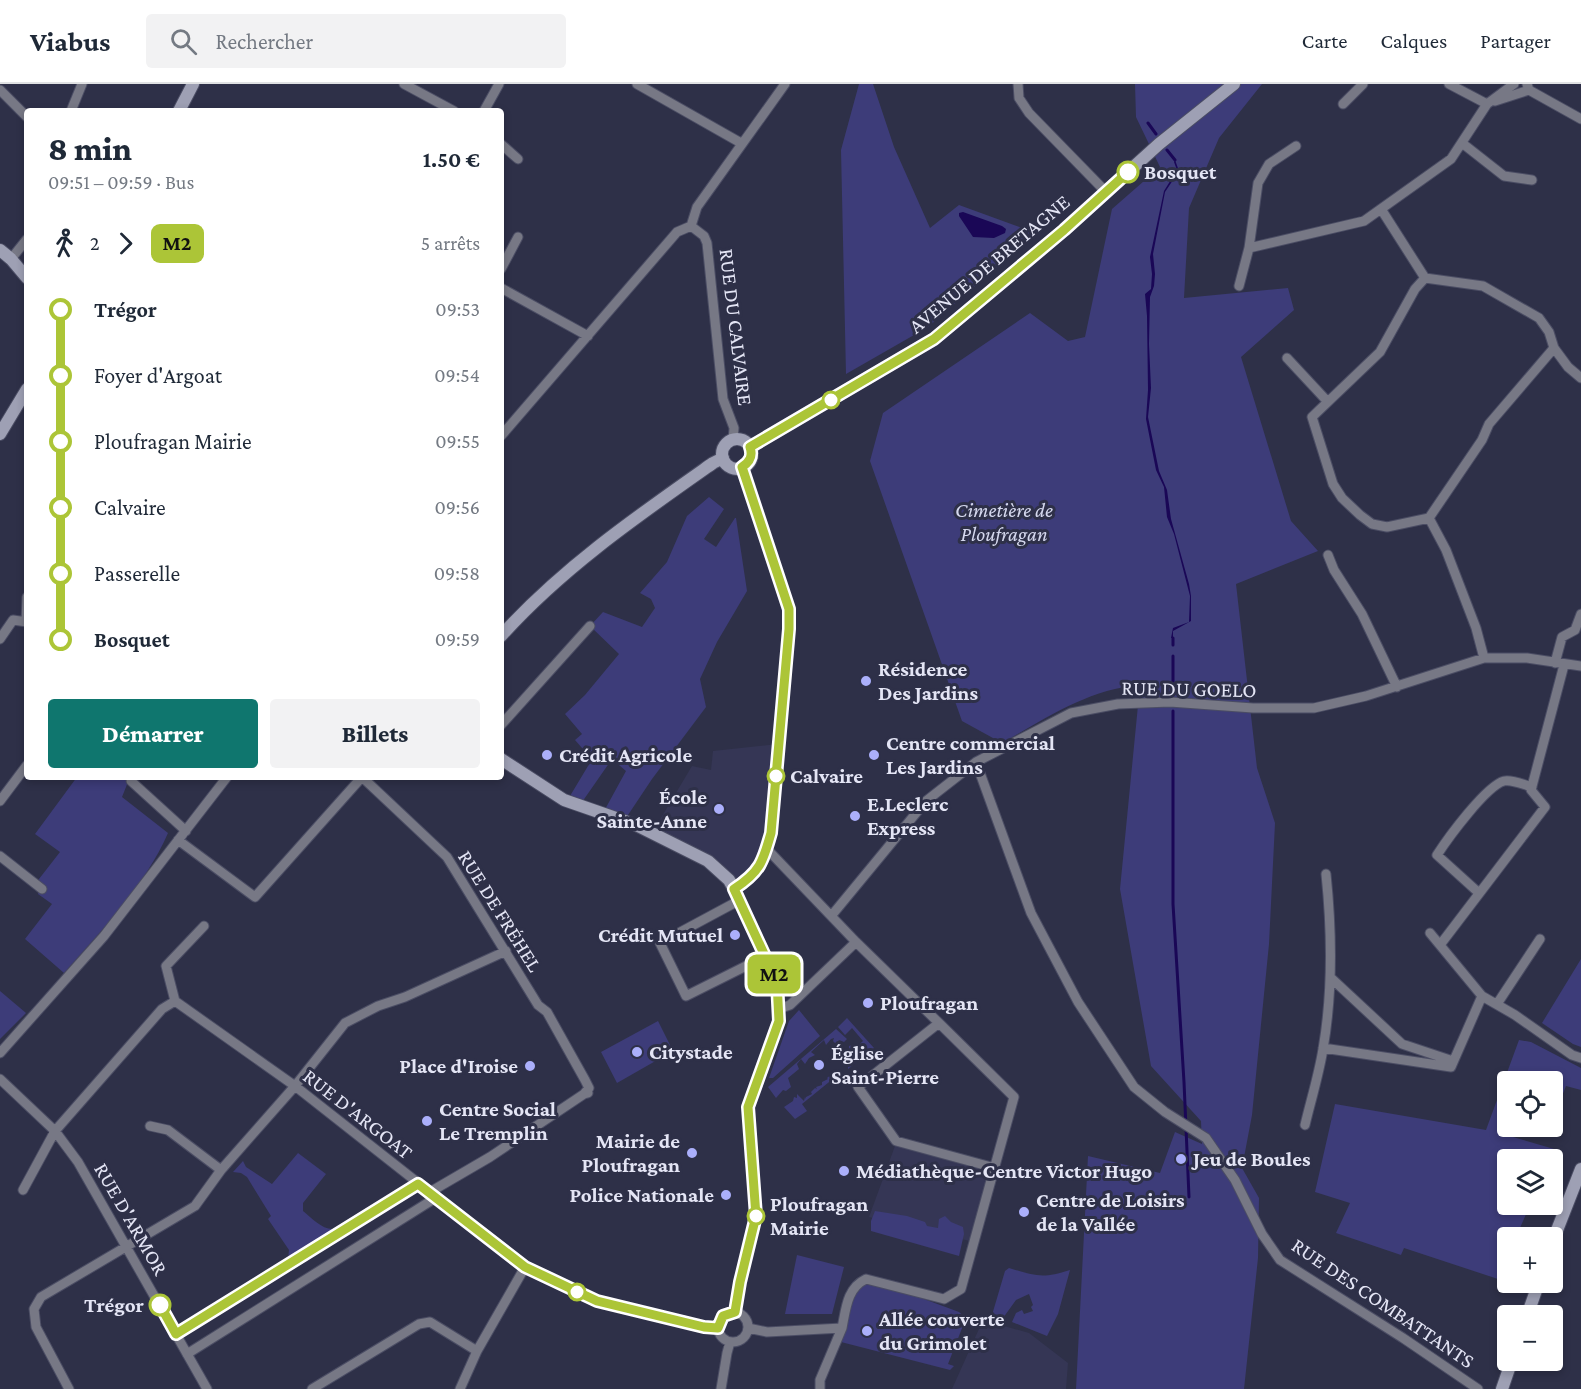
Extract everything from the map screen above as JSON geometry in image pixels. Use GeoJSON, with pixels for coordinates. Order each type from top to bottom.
{"type":"FeatureCollection","features":[{"type":"Feature","properties":{"kind":"street"},"geometry":{"type":"LineString","coordinates":[[72,108],[82,84]]}},
{"type":"Feature","properties":{"kind":"street"},"geometry":{"type":"LineString","coordinates":[[181,108],[193,84]]}},
{"type":"Feature","properties":{"kind":"street"},"geometry":{"type":"LineString","coordinates":[[404,84],[448,108]]}},
{"type":"Feature","properties":{"kind":"street"},"geometry":{"type":"LineString","coordinates":[[486,108],[499,84]]}},
{"type":"Feature","properties":{"kind":"street"},"geometry":{"type":"LineString","coordinates":[[637,84],[741,143]]}},
{"type":"Feature","properties":{"kind":"street"},"geometry":{"type":"LineString","coordinates":[[504,433],[676,232],[691,226],[695,211],[785,84]]}},
{"type":"Feature","properties":{"kind":"street"},"geometry":{"type":"LineString","coordinates":[[1018,84],[1019,98],[1029,113],[1106,192]]}},
{"type":"Feature","properties":{"kind":"street","name":"AVENUE DE BRETAGNE"},"geometry":{"type":"LineString","coordinates":[[750,447],[934,339],[1064,230],[1159,144],[1234,84]]}},
{"type":"Feature","properties":{"kind":"street"},"geometry":{"type":"LineString","coordinates":[[1343,104],[1363,84]]}},
{"type":"Feature","properties":{"kind":"street"},"geometry":{"type":"LineString","coordinates":[[1449,84],[1487,104]]}},
{"type":"Feature","properties":{"kind":"street"},"geometry":{"type":"LineString","coordinates":[[1249,248],[1364,221],[1451,159],[1487,104],[1514,84]]}},
{"type":"Feature","properties":{"kind":"street"},"geometry":{"type":"LineString","coordinates":[[1487,104],[1528,87],[1581,119]]}},
{"type":"Feature","properties":{"kind":"street"},"geometry":{"type":"LineString","coordinates":[[0,90],[24,114]]}},
{"type":"Feature","properties":{"kind":"street"},"geometry":{"type":"LineString","coordinates":[[1462,143],[1504,176],[1532,180]]}},
{"type":"Feature","properties":{"kind":"street"},"geometry":{"type":"LineString","coordinates":[[1239,286],[1249,248],[1258,183],[1269,165],[1296,146]]}},
{"type":"Feature","properties":{"kind":"street"},"geometry":{"type":"LineString","coordinates":[[504,147],[518,159]]}},
{"type":"Feature","properties":{"kind":"street"},"geometry":{"type":"LineString","coordinates":[[1381,209],[1425,278],[1483,286],[1539,318],[1549,332],[1554,348],[1568,367],[1581,378]]}},
{"type":"Feature","properties":{"kind":"street","name":"RUE DU CALVAIRE"},"geometry":{"type":"LineString","coordinates":[[691,226],[704,236],[707,243],[723,399],[734,428],[733,440]]}},
{"type":"Feature","properties":{"kind":"street"},"geometry":{"type":"LineString","coordinates":[[504,263],[518,237]]}},
{"type":"Feature","properties":{"kind":"street"},"geometry":{"type":"LineString","coordinates":[[11,259],[24,243]]}},
{"type":"Feature","properties":{"kind":"street"},"geometry":{"type":"LineString","coordinates":[[0,250],[24,274]]}},
{"type":"Feature","properties":{"kind":"street"},"geometry":{"type":"LineString","coordinates":[[1425,278],[1415,289],[1380,352],[1312,417],[1329,475],[1342,498],[1372,524],[1387,527],[1429,518],[1482,440],[1489,424],[1554,348]]}},
{"type":"Feature","properties":{"kind":"street"},"geometry":{"type":"LineString","coordinates":[[504,290],[588,336]]}},
{"type":"Feature","properties":{"kind":"street"},"geometry":{"type":"LineString","coordinates":[[1287,358],[1327,401]]}},
{"type":"Feature","properties":{"kind":"street"},"geometry":{"type":"LineString","coordinates":[[0,434],[24,394]]}},
{"type":"Feature","properties":{"kind":"street"},"geometry":{"type":"LineString","coordinates":[[733,440],[743,440],[750,447],[751,457],[742,467],[733,468],[725,463],[723,449],[725,445],[733,440]]}},
{"type":"Feature","properties":{"kind":"street"},"geometry":{"type":"LineString","coordinates":[[504,633],[520,615],[609,538],[723,458]]}},
{"type":"Feature","properties":{"kind":"street"},"geometry":{"type":"LineString","coordinates":[[742,467],[772,556],[789,616],[789,643],[771,833],[763,862],[737,895],[660,943],[686,996],[766,956]]}},
{"type":"Feature","properties":{"kind":"street"},"geometry":{"type":"LineString","coordinates":[[1429,518],[1446,550],[1476,628],[1484,657]]}},
{"type":"Feature","properties":{"kind":"street"},"geometry":{"type":"LineString","coordinates":[[1328,555],[1334,570],[1362,614],[1397,687]]}},
{"type":"Feature","properties":{"kind":"street"},"geometry":{"type":"LineString","coordinates":[[1440,945],[1545,807],[1531,790],[1560,664],[1562,637],[1575,630],[1581,614]]}},
{"type":"Feature","properties":{"kind":"street"},"geometry":{"type":"LineString","coordinates":[[0,639],[13,620],[24,622]]}},
{"type":"Feature","properties":{"kind":"street"},"geometry":{"type":"LineString","coordinates":[[504,722],[590,626]]}},
{"type":"Feature","properties":{"kind":"street","name":"RUE DU GOELO"},"geometry":{"type":"LineString","coordinates":[[832,915],[926,801],[976,762],[1071,713],[1118,704],[1170,702],[1253,708],[1314,708],[1397,687],[1484,657],[1527,658],[1581,666]]}},
{"type":"Feature","properties":{"kind":"street"},"geometry":{"type":"LineString","coordinates":[[504,761],[564,800],[636,825],[708,861],[729,880],[777,982],[779,1021],[748,1107],[756,1216],[735,1312]]}},
{"type":"Feature","properties":{"kind":"street","name":"RUE DES COMBATTANTS"},"geometry":{"type":"LineString","coordinates":[[976,762],[1031,913],[1078,1002],[1134,1087],[1206,1138],[1235,1180],[1262,1234],[1280,1260],[1478,1389]]}},
{"type":"Feature","properties":{"kind":"street"},"geometry":{"type":"LineString","coordinates":[[0,801],[24,769]]}},
{"type":"Feature","properties":{"kind":"street"},"geometry":{"type":"LineString","coordinates":[[0,1053],[104,936],[225,780]]}},
{"type":"Feature","properties":{"kind":"street"},"geometry":{"type":"LineString","coordinates":[[178,840],[255,897],[359,780]]}},
{"type":"Feature","properties":{"kind":"street","name":"RUE DE FRÉHEL"},"geometry":{"type":"LineString","coordinates":[[365,780],[447,857],[538,1005],[547,1012],[589,1088],[584,1094],[434,1195]]}},
{"type":"Feature","properties":{"kind":"street"},"geometry":{"type":"LineString","coordinates":[[1479,893],[1437,855],[1494,785],[1507,780],[1532,787]]}},
{"type":"Feature","properties":{"kind":"street"},"geometry":{"type":"LineString","coordinates":[[131,781],[186,831]]}},
{"type":"Feature","properties":{"kind":"street"},"geometry":{"type":"LineString","coordinates":[[767,849],[856,942],[1014,1097],[961,1288],[944,1299],[866,1279],[854,1286],[846,1307],[842,1328],[820,1380],[820,1389]]}},
{"type":"Feature","properties":{"kind":"street"},"geometry":{"type":"LineString","coordinates":[[0,856],[42,889]]}},
{"type":"Feature","properties":{"kind":"street"},"geometry":{"type":"LineString","coordinates":[[1305,1125],[1323,1048],[1330,977],[1332,928],[1326,874]]}},
{"type":"Feature","properties":{"kind":"street"},"geometry":{"type":"LineString","coordinates":[[23,1190],[55,1131],[162,1009],[176,1001],[166,966],[204,926]]}},
{"type":"Feature","properties":{"kind":"street"},"geometry":{"type":"LineString","coordinates":[[1430,933],[1482,996],[1544,1034],[1572,1055],[1581,1058]]}},
{"type":"Feature","properties":{"kind":"street"},"geometry":{"type":"LineString","coordinates":[[1497,1004],[1540,939]]}},
{"type":"Feature","properties":{"kind":"street"},"geometry":{"type":"LineString","coordinates":[[778,1009],[790,1005],[856,942]]}},
{"type":"Feature","properties":{"kind":"street"},"geometry":{"type":"LineString","coordinates":[[69,1389],[36,1327],[34,1309],[41,1297],[195,1206],[221,1170],[351,1018],[405,997],[506,951]]}},
{"type":"Feature","properties":{"kind":"street"},"geometry":{"type":"LineString","coordinates":[[1330,977],[1402,1044],[1452,1064]]}},
{"type":"Feature","properties":{"kind":"street"},"geometry":{"type":"LineString","coordinates":[[1452,1064],[1482,996]]}},
{"type":"Feature","properties":{"kind":"street","name":"RUE D'ARGOAT"},"geometry":{"type":"LineString","coordinates":[[176,1001],[295,1086],[525,1267],[597,1301],[704,1327],[718,1328]]}},
{"type":"Feature","properties":{"kind":"street"},"geometry":{"type":"LineString","coordinates":[[939,1023],[858,1087],[896,1141],[995,1168]]}},
{"type":"Feature","properties":{"kind":"street"},"geometry":{"type":"LineString","coordinates":[[1398,1059],[1402,1044]]}},
{"type":"Feature","properties":{"kind":"street"},"geometry":{"type":"LineString","coordinates":[[1323,1048],[1452,1064]]}},
{"type":"Feature","properties":{"kind":"street","name":"RUE D'ARMOR"},"geometry":{"type":"LineString","coordinates":[[0,1079],[55,1131],[78,1162],[207,1389]]}},
{"type":"Feature","properties":{"kind":"street"},"geometry":{"type":"LineString","coordinates":[[150,1126],[168,1130],[221,1170]]}},
{"type":"Feature","properties":{"kind":"street"},"geometry":{"type":"LineString","coordinates":[[1558,1227],[1581,1168]]}},
{"type":"Feature","properties":{"kind":"street"},"geometry":{"type":"LineString","coordinates":[[176,1334],[418,1184]]}},
{"type":"Feature","properties":{"kind":"street"},"geometry":{"type":"LineString","coordinates":[[187,1354],[434,1195]]}},
{"type":"Feature","properties":{"kind":"street"},"geometry":{"type":"LineString","coordinates":[[460,1389],[477,1351],[525,1267]]}},
{"type":"Feature","properties":{"kind":"street"},"geometry":{"type":"LineString","coordinates":[[735,1312],[746,1319],[748,1328],[744,1337],[730,1342],[722,1337],[718,1328],[723,1316],[735,1312]]}},
{"type":"Feature","properties":{"kind":"street"},"geometry":{"type":"LineString","coordinates":[[312,1389],[419,1324],[430,1322],[477,1351]]}},
{"type":"Feature","properties":{"kind":"street"},"geometry":{"type":"LineString","coordinates":[[748,1328],[767,1332],[842,1328]]}},
{"type":"Feature","properties":{"kind":"street"},"geometry":{"type":"LineString","coordinates":[[721,1389],[730,1342]]}},
{"type":"Feature","properties":{"kind":"street"},"geometry":{"type":"LineString","coordinates":[[1502,1389],[1508,1371]]}},
{"type":"Feature","properties":{"kind":"shaded area"},"geometry":{"type":"Polygon","coordinates":[[[1175,160],[1179,171],[1165,192],[1153,254],[1155,274],[1150,297],[1151,388],[1148,417],[1159,471],[1167,490],[1171,519],[1191,596],[1191,621],[1173,631],[1173,638],[1171,638],[1173,628],[1189,622],[1190,596],[1174,534],[1167,517],[1164,487],[1156,470],[1146,419],[1148,390],[1145,294],[1151,289],[1150,257],[1164,191],[1177,170],[1175,160]]]}},
{"type":"Feature","properties":{"kind":"shaded area"},"geometry":{"type":"Polygon","coordinates":[[[963,212],[1002,226],[1006,229],[1005,233],[994,238],[973,237],[959,216],[959,213],[963,212]]]}},
{"type":"Feature","properties":{"kind":"shaded area","name":"École Sainte-Anne"},"geometry":{"type":"Polygon","coordinates":[[[778,744],[767,848],[745,881],[729,880],[652,833],[692,766],[711,770],[713,751],[778,744]]]}},
{"type":"Feature","properties":{"kind":"shaded area"},"geometry":{"type":"Polygon","coordinates":[[[895,1146],[993,1173],[974,1242],[869,1217],[895,1146]]]}},
{"type":"Feature","properties":{"kind":"shaded area"},"geometry":{"type":"Polygon","coordinates":[[[983,1320],[1029,1333],[1068,1363],[1066,1389],[952,1389],[983,1320]]]}},
{"type":"Feature","properties":{"kind":"green space"},"geometry":{"type":"Polygon","coordinates":[[[859,84],[873,84],[894,147],[930,228],[959,205],[1036,233],[928,327],[846,374],[841,150],[859,84]]]}},
{"type":"Feature","properties":{"kind":"green space","name":"Cimetière de Ploufragan"},"geometry":{"type":"Polygon","coordinates":[[[1135,84],[1262,84],[1219,138],[1189,208],[1184,298],[1288,288],[1294,310],[1241,357],[1291,521],[1318,551],[1236,584],[1257,768],[1275,823],[1269,944],[1252,1115],[1242,1168],[1259,1198],[1258,1258],[1244,1389],[1076,1389],[1088,1156],[1160,1173],[1175,1132],[1202,1144],[1201,1121],[1151,1066],[1120,889],[1140,685],[1103,692],[1068,706],[1002,743],[962,721],[870,461],[883,413],[1030,313],[1068,341],[1085,337],[1112,209],[1160,167],[1136,117],[1135,84]]]}},
{"type":"Feature","properties":{"kind":"green space"},"geometry":{"type":"Polygon","coordinates":[[[709,497],[724,509],[704,539],[716,547],[736,518],[747,591],[717,642],[700,679],[706,707],[624,821],[603,813],[626,771],[612,759],[580,805],[567,801],[588,766],[597,756],[582,748],[575,740],[582,734],[565,714],[585,695],[619,654],[590,626],[603,612],[642,627],[655,608],[651,599],[640,593],[667,562],[687,516],[709,497]]]}},
{"type":"Feature","properties":{"kind":"green space"},"geometry":{"type":"Polygon","coordinates":[[[75,780],[129,780],[122,797],[168,833],[159,852],[135,889],[64,973],[25,939],[52,904],[38,894],[39,879],[60,852],[35,834],[75,780]]]}},
{"type":"Feature","properties":{"kind":"green space"},"geometry":{"type":"Polygon","coordinates":[[[1581,959],[1581,1047],[1542,1023],[1581,959]]]}},
{"type":"Feature","properties":{"kind":"green space"},"geometry":{"type":"Polygon","coordinates":[[[0,991],[26,1013],[0,1039],[0,991]]]}},
{"type":"Feature","properties":{"kind":"green space"},"geometry":{"type":"Polygon","coordinates":[[[799,1010],[820,1036],[773,1078],[769,1078],[789,1021],[799,1010]]]}},
{"type":"Feature","properties":{"kind":"green space"},"geometry":{"type":"Polygon","coordinates":[[[847,1018],[874,1048],[848,1069],[848,1066],[843,1064],[848,1059],[850,1060],[850,1057],[845,1055],[849,1052],[849,1046],[852,1045],[855,1048],[863,1041],[852,1028],[845,1035],[838,1027],[847,1018]]]}},
{"type":"Feature","properties":{"kind":"green space","name":"Citystade"},"geometry":{"type":"Polygon","coordinates":[[[658,1021],[673,1051],[617,1083],[601,1052],[658,1021]]]}},
{"type":"Feature","properties":{"kind":"green space"},"geometry":{"type":"Polygon","coordinates":[[[836,1029],[847,1039],[844,1042],[839,1040],[836,1044],[833,1041],[834,1038],[826,1045],[824,1040],[811,1052],[815,1055],[805,1064],[801,1059],[797,1064],[799,1069],[788,1078],[791,1087],[786,1091],[783,1090],[776,1098],[768,1087],[836,1029]]]}},
{"type":"Feature","properties":{"kind":"green space"},"geometry":{"type":"Polygon","coordinates":[[[1519,1040],[1531,1042],[1581,1068],[1581,1090],[1566,1086],[1563,1094],[1563,1071],[1508,1071],[1519,1040]]]}},
{"type":"Feature","properties":{"kind":"green space"},"geometry":{"type":"Polygon","coordinates":[[[832,1074],[834,1078],[802,1104],[807,1111],[795,1119],[784,1107],[793,1101],[794,1097],[797,1098],[797,1094],[804,1101],[805,1097],[806,1099],[812,1094],[815,1088],[817,1089],[816,1087],[822,1085],[822,1082],[832,1074]]]}},
{"type":"Feature","properties":{"kind":"green space"},"geometry":{"type":"Polygon","coordinates":[[[1497,1100],[1497,1137],[1513,1137],[1554,1149],[1497,1149],[1497,1215],[1526,1215],[1520,1227],[1497,1227],[1497,1279],[1404,1248],[1401,1255],[1336,1233],[1350,1203],[1315,1192],[1335,1104],[1486,1130],[1497,1100]]]}},
{"type":"Feature","properties":{"kind":"green space"},"geometry":{"type":"Polygon","coordinates":[[[298,1153],[326,1174],[303,1203],[303,1211],[321,1226],[334,1229],[288,1259],[289,1250],[268,1219],[271,1216],[247,1177],[233,1172],[243,1161],[246,1167],[272,1184],[298,1153]]]}},
{"type":"Feature","properties":{"kind":"green space"},"geometry":{"type":"Polygon","coordinates":[[[875,1211],[907,1216],[925,1222],[927,1226],[938,1228],[939,1219],[945,1216],[951,1222],[963,1227],[964,1234],[959,1256],[871,1231],[871,1221],[875,1211]]]}},
{"type":"Feature","properties":{"kind":"green space"},"geometry":{"type":"Polygon","coordinates":[[[797,1255],[844,1267],[832,1314],[785,1314],[797,1255]]]}},
{"type":"Feature","properties":{"kind":"green space"},"geometry":{"type":"Polygon","coordinates":[[[1009,1268],[1039,1275],[1052,1275],[1070,1270],[1058,1314],[1047,1336],[1012,1322],[1016,1313],[1022,1310],[1024,1314],[1033,1311],[1029,1294],[1016,1300],[1003,1318],[992,1315],[1005,1271],[1009,1268]]]}},
{"type":"Feature","properties":{"kind":"green space"},"geometry":{"type":"Polygon","coordinates":[[[861,1281],[886,1285],[959,1312],[966,1318],[948,1364],[954,1366],[950,1370],[841,1342],[846,1307],[861,1281]]]}},
{"type":"Feature","properties":{"kind":"waterway"},"geometry":{"type":"LineString","coordinates":[[1148,123],[1156,134]]}},
{"type":"Feature","properties":{"kind":"waterway"},"geometry":{"type":"LineString","coordinates":[[1167,150],[1175,160]]}},
{"type":"Feature","properties":{"kind":"waterway"},"geometry":{"type":"LineString","coordinates":[[1173,638],[1173,645]]}},
{"type":"Feature","properties":{"kind":"waterway"},"geometry":{"type":"LineString","coordinates":[[1173,656],[1173,694]]}},
{"type":"Feature","properties":{"kind":"waterway"},"geometry":{"type":"LineString","coordinates":[[1173,711],[1173,904],[1189,1197]]}},
{"type":"Feature","properties":{"kind":"bus line","name":"M2"},"geometry":{"type":"LineString","coordinates":[[160,1305],[176,1334],[418,1184],[525,1267],[597,1301],[704,1327],[718,1328],[720,1320],[726,1313],[735,1312],[756,1216],[748,1107],[779,1021],[777,982],[734,889],[752,876],[763,862],[771,833],[789,643],[789,609],[742,467],[751,457],[750,447],[934,339],[1064,230],[1128,172]]}},
{"type":"Feature","properties":{"kind":"place","name":"Bosquet"},"geometry":{"type":"Point","coordinates":[1128,172]}},
{"type":"Feature","properties":{"kind":"place","name":"Résidence Des Jardins"},"geometry":{"type":"Point","coordinates":[866,681]}},
{"type":"Feature","properties":{"kind":"place","name":"Crédit Agricole"},"geometry":{"type":"Point","coordinates":[547,755]}},
{"type":"Feature","properties":{"kind":"place","name":"Centre commercial Les Jardins"},"geometry":{"type":"Point","coordinates":[874,755]}},
{"type":"Feature","properties":{"kind":"place","name":"Calvaire"},"geometry":{"type":"Point","coordinates":[776,776]}},
{"type":"Feature","properties":{"kind":"place","name":"École Sainte-Anne"},"geometry":{"type":"Point","coordinates":[719,809]}},
{"type":"Feature","properties":{"kind":"place","name":"E.Leclerc Express"},"geometry":{"type":"Point","coordinates":[855,816]}},
{"type":"Feature","properties":{"kind":"place","name":"Crédit Mutuel"},"geometry":{"type":"Point","coordinates":[735,935]}},
{"type":"Feature","properties":{"kind":"place","name":"Ploufragan"},"geometry":{"type":"Point","coordinates":[868,1003]}},
{"type":"Feature","properties":{"kind":"place","name":"Citystade"},"geometry":{"type":"Point","coordinates":[637,1052]}},
{"type":"Feature","properties":{"kind":"place","name":"Église Saint-Pierre"},"geometry":{"type":"Point","coordinates":[819,1065]}},
{"type":"Feature","properties":{"kind":"place","name":"Place d'Iroise"},"geometry":{"type":"Point","coordinates":[530,1066]}},
{"type":"Feature","properties":{"kind":"place","name":"Centre Social Le Tremplin"},"geometry":{"type":"Point","coordinates":[427,1121]}},
{"type":"Feature","properties":{"kind":"place","name":"Mairie de Ploufragan"},"geometry":{"type":"Point","coordinates":[692,1153]}},
{"type":"Feature","properties":{"kind":"place","name":"Jeu de Boules"},"geometry":{"type":"Point","coordinates":[1181,1159]}},
{"type":"Feature","properties":{"kind":"place","name":"Médiathèque-Centre Victor Hugo"},"geometry":{"type":"Point","coordinates":[844,1171]}},
{"type":"Feature","properties":{"kind":"place","name":"Police Nationale"},"geometry":{"type":"Point","coordinates":[726,1195]}},
{"type":"Feature","properties":{"kind":"place","name":"Centre de Loisirs de la Vallée"},"geometry":{"type":"Point","coordinates":[1024,1212]}},
{"type":"Feature","properties":{"kind":"place","name":"Ploufragan Mairie"},"geometry":{"type":"Point","coordinates":[756,1216]}},
{"type":"Feature","properties":{"kind":"place","name":"Trégor"},"geometry":{"type":"Point","coordinates":[160,1305]}},
{"type":"Feature","properties":{"kind":"place","name":"Allée couverte du Grimolet"},"geometry":{"type":"Point","coordinates":[867,1331]}}]}
